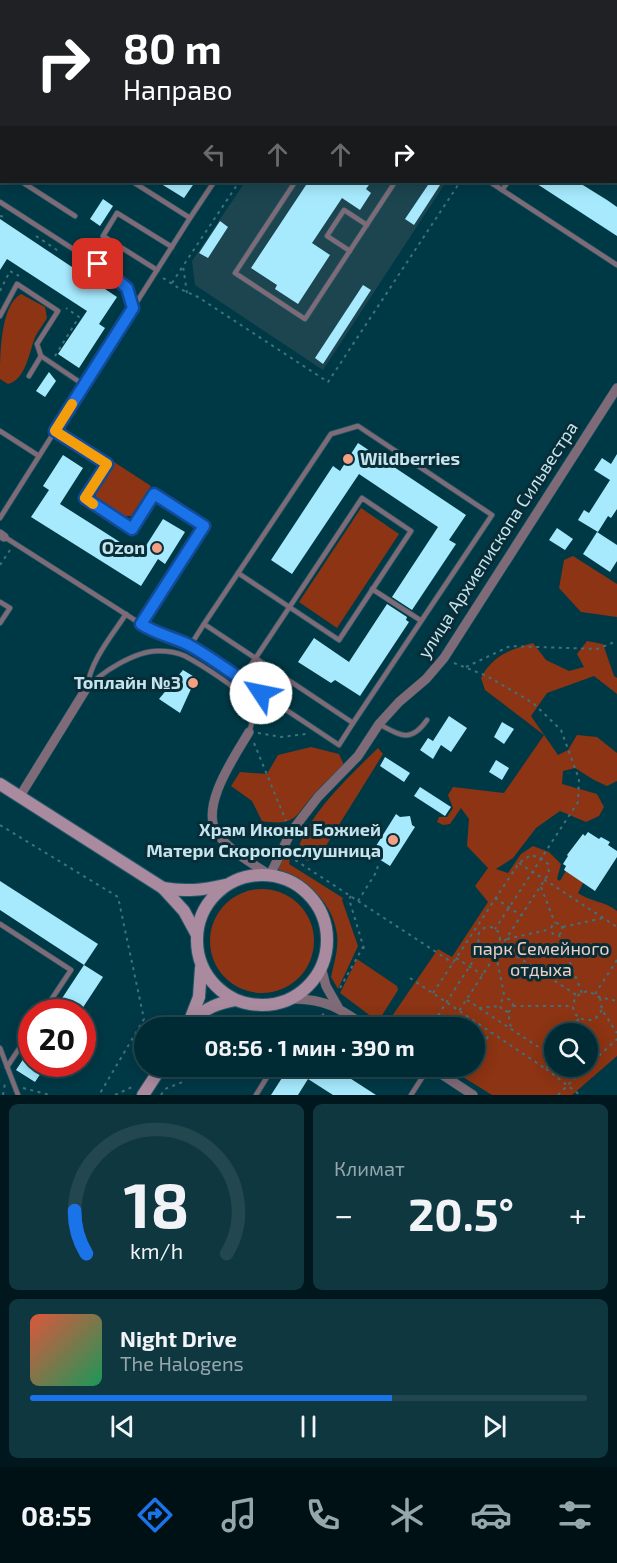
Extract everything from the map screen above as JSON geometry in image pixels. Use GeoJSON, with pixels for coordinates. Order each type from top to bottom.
{"type":"FeatureCollection","features":[{"type":"Feature","properties":{"kind":"main road"},"geometry":{"type":"LineString","coordinates":[[0,784],[163,888],[184,911],[197,935],[202,976],[200,997],[192,1017]]}},
{"type":"Feature","properties":{"kind":"main road"},"geometry":{"type":"LineString","coordinates":[[163,888],[198,891],[225,885],[251,875],[270,875],[289,880],[305,891],[318,906],[326,924],[327,945],[321,967],[301,994],[276,1004],[257,1005],[234,1000],[219,1003],[203,1011],[197,1017]]}},
{"type":"Feature","properties":{"kind":"main road"},"geometry":{"type":"LineString","coordinates":[[197,935],[205,910],[225,885]]}},
{"type":"Feature","properties":{"kind":"main road"},"geometry":{"type":"LineString","coordinates":[[200,963],[208,977],[234,1000]]}},
{"type":"Feature","properties":{"kind":"main road"},"geometry":{"type":"LineString","coordinates":[[143,1095],[155,1077]]}},
{"type":"Feature","properties":{"kind":"street","name":"улица Архиепископа Сильвестра"},"geometry":{"type":"LineString","coordinates":[[270,875],[291,832],[318,797],[358,756],[379,724],[399,702],[426,679],[444,658],[617,388]]}},
{"type":"Feature","properties":{"kind":"street"},"geometry":{"type":"LineString","coordinates":[[20,796],[86,690]]}},
{"type":"Feature","properties":{"kind":"street"},"geometry":{"type":"LineString","coordinates":[[249,732],[217,789],[213,823],[217,834],[242,857],[270,875]]}},
{"type":"Feature","properties":{"kind":"street"},"geometry":{"type":"LineString","coordinates":[[321,967],[333,1003]]}},
{"type":"Feature","properties":{"kind":"street"},"geometry":{"type":"LineString","coordinates":[[291,999],[333,1003],[353,1017]]}},
{"type":"Feature","properties":{"kind":"street"},"geometry":{"type":"LineString","coordinates":[[445,1077],[473,1095]]}},
{"type":"Feature","properties":{"kind":"lane"},"geometry":{"type":"LineString","coordinates":[[24,183],[75,216]]}},
{"type":"Feature","properties":{"kind":"lane"},"geometry":{"type":"LineString","coordinates":[[135,183],[190,218]]}},
{"type":"Feature","properties":{"kind":"lane"},"geometry":{"type":"LineString","coordinates":[[0,519],[213,183]]}},
{"type":"Feature","properties":{"kind":"lane"},"geometry":{"type":"LineString","coordinates":[[294,183],[235,273],[305,319],[394,183]]}},
{"type":"Feature","properties":{"kind":"lane"},"geometry":{"type":"LineString","coordinates":[[491,183],[617,265]]}},
{"type":"Feature","properties":{"kind":"lane"},"geometry":{"type":"LineString","coordinates":[[502,190],[507,183]]}},
{"type":"Feature","properties":{"kind":"lane"},"geometry":{"type":"LineString","coordinates":[[0,202],[112,274],[127,288],[133,308]]}},
{"type":"Feature","properties":{"kind":"lane"},"geometry":{"type":"LineString","coordinates":[[350,251],[327,236],[344,210],[367,225]]}},
{"type":"Feature","properties":{"kind":"lane"},"geometry":{"type":"LineString","coordinates":[[157,270],[103,236],[112,220],[117,213],[172,247]]}},
{"type":"Feature","properties":{"kind":"lane"},"geometry":{"type":"LineString","coordinates":[[0,316],[17,284],[58,311],[37,344],[41,356],[84,385]]}},
{"type":"Feature","properties":{"kind":"lane"},"geometry":{"type":"LineString","coordinates":[[29,376],[41,356]]}},
{"type":"Feature","properties":{"kind":"lane"},"geometry":{"type":"LineString","coordinates":[[1,534],[152,632],[175,638],[190,646],[339,745],[492,515],[358,426],[331,434],[190,646]]}},
{"type":"Feature","properties":{"kind":"lane"},"geometry":{"type":"LineString","coordinates":[[55,431],[107,464],[85,498],[113,517],[132,529],[154,494],[204,526],[141,624]]}},
{"type":"Feature","properties":{"kind":"lane"},"geometry":{"type":"LineString","coordinates":[[0,432],[39,456]]}},
{"type":"Feature","properties":{"kind":"lane"},"geometry":{"type":"LineString","coordinates":[[238,573],[289,607],[339,640],[411,531],[362,498],[289,607],[241,680]]}},
{"type":"Feature","properties":{"kind":"lane"},"geometry":{"type":"LineString","coordinates":[[372,589],[420,620]]}},
{"type":"Feature","properties":{"kind":"lane"},"geometry":{"type":"LineString","coordinates":[[0,602],[10,608],[0,623]]}},
{"type":"Feature","properties":{"kind":"lane"},"geometry":{"type":"LineString","coordinates":[[86,690],[89,673],[95,661],[126,614]]}},
{"type":"Feature","properties":{"kind":"lane"},"geometry":{"type":"LineString","coordinates":[[204,624],[353,723]]}},
{"type":"Feature","properties":{"kind":"lane"},"geometry":{"type":"LineString","coordinates":[[86,690],[104,671],[155,651],[171,651],[184,655],[245,695],[253,708],[253,721],[249,732]]}},
{"type":"Feature","properties":{"kind":"lane"},"geometry":{"type":"LineString","coordinates":[[379,724],[399,735],[410,736],[420,731],[428,720]]}},
{"type":"Feature","properties":{"kind":"lane"},"geometry":{"type":"LineString","coordinates":[[0,924],[71,970],[52,999]]}},
{"type":"Feature","properties":{"kind":"lane"},"geometry":{"type":"LineString","coordinates":[[0,1048],[18,1095]]}},
{"type":"Feature","properties":{"kind":"lane"},"geometry":{"type":"LineString","coordinates":[[7,1067],[18,1050]]}},
{"type":"Feature","properties":{"kind":"lane"},"geometry":{"type":"LineString","coordinates":[[256,1095],[267,1077]]}},
{"type":"Feature","properties":{"kind":"lane"},"geometry":{"type":"LineString","coordinates":[[411,1095],[423,1077]]}},
{"type":"Feature","properties":{"kind":"path"},"geometry":{"type":"LineString","coordinates":[[171,284],[238,183]]}},
{"type":"Feature","properties":{"kind":"path"},"geometry":{"type":"LineString","coordinates":[[0,216],[14,221]]}},
{"type":"Feature","properties":{"kind":"path"},"geometry":{"type":"LineString","coordinates":[[31,233],[57,250],[65,249]]}},
{"type":"Feature","properties":{"kind":"path"},"geometry":{"type":"LineString","coordinates":[[183,266],[187,293]]}},
{"type":"Feature","properties":{"kind":"path"},"geometry":{"type":"LineString","coordinates":[[0,291],[10,271],[20,277]]}},
{"type":"Feature","properties":{"kind":"path"},"geometry":{"type":"LineString","coordinates":[[60,304],[79,317],[54,355],[62,361]]}},
{"type":"Feature","properties":{"kind":"path"},"geometry":{"type":"LineString","coordinates":[[0,565],[14,544]]}},
{"type":"Feature","properties":{"kind":"path"},"geometry":{"type":"LineString","coordinates":[[466,667],[510,646],[597,648],[617,641]]}},
{"type":"Feature","properties":{"kind":"path"},"geometry":{"type":"LineString","coordinates":[[444,658],[487,676],[533,703],[561,730],[579,778],[578,802],[495,928]]}},
{"type":"Feature","properties":{"kind":"path"},"geometry":{"type":"LineString","coordinates":[[249,732],[281,737],[319,732]]}},
{"type":"Feature","properties":{"kind":"path"},"geometry":{"type":"LineString","coordinates":[[249,732],[291,832]]}},
{"type":"Feature","properties":{"kind":"path"},"geometry":{"type":"LineString","coordinates":[[0,825],[118,897],[144,1019],[99,1095]]}},
{"type":"Feature","properties":{"kind":"path"},"geometry":{"type":"LineString","coordinates":[[282,851],[453,963]]}},
{"type":"Feature","properties":{"kind":"path"},"geometry":{"type":"LineString","coordinates":[[433,993],[519,863],[531,855],[541,858],[549,868],[546,880],[459,1011]]}},
{"type":"Feature","properties":{"kind":"path"},"geometry":{"type":"LineString","coordinates":[[519,863],[617,927]]}},
{"type":"Feature","properties":{"kind":"path"},"geometry":{"type":"LineString","coordinates":[[358,901],[377,871],[378,864]]}},
{"type":"Feature","properties":{"kind":"path"},"geometry":{"type":"LineString","coordinates":[[541,887],[555,923]]}},
{"type":"Feature","properties":{"kind":"path"},"geometry":{"type":"LineString","coordinates":[[351,896],[349,899],[365,952]]}},
{"type":"Feature","properties":{"kind":"path"},"geometry":{"type":"LineString","coordinates":[[495,898],[522,916]]}},
{"type":"Feature","properties":{"kind":"path"},"geometry":{"type":"LineString","coordinates":[[563,927],[603,918]]}},
{"type":"Feature","properties":{"kind":"path"},"geometry":{"type":"LineString","coordinates":[[555,923],[563,927]]}},
{"type":"Feature","properties":{"kind":"path"},"geometry":{"type":"LineString","coordinates":[[507,939],[551,929],[555,923]]}},
{"type":"Feature","properties":{"kind":"path"},"geometry":{"type":"LineString","coordinates":[[495,928],[486,927],[479,932],[478,940],[483,947],[491,948],[498,944]]}},
{"type":"Feature","properties":{"kind":"path"},"geometry":{"type":"LineString","coordinates":[[551,929],[553,934],[559,934],[563,927]]}},
{"type":"Feature","properties":{"kind":"path"},"geometry":{"type":"LineString","coordinates":[[495,928],[499,935],[498,944]]}},
{"type":"Feature","properties":{"kind":"path"},"geometry":{"type":"LineString","coordinates":[[475,929],[479,932]]}},
{"type":"Feature","properties":{"kind":"path"},"geometry":{"type":"LineString","coordinates":[[559,934],[582,993]]}},
{"type":"Feature","properties":{"kind":"path"},"geometry":{"type":"LineString","coordinates":[[498,944],[578,996]]}},
{"type":"Feature","properties":{"kind":"path"},"geometry":{"type":"LineString","coordinates":[[322,1017],[333,1003],[363,947]]}},
{"type":"Feature","properties":{"kind":"path"},"geometry":{"type":"LineString","coordinates":[[437,1017],[483,947]]}},
{"type":"Feature","properties":{"kind":"path"},"geometry":{"type":"LineString","coordinates":[[496,954],[505,999]]}},
{"type":"Feature","properties":{"kind":"path"},"geometry":{"type":"LineString","coordinates":[[456,958],[483,975]]}},
{"type":"Feature","properties":{"kind":"path"},"geometry":{"type":"LineString","coordinates":[[595,993],[617,960]]}},
{"type":"Feature","properties":{"kind":"path"},"geometry":{"type":"LineString","coordinates":[[410,978],[544,1068]]}},
{"type":"Feature","properties":{"kind":"path"},"geometry":{"type":"LineString","coordinates":[[602,1010],[595,1019],[585,1020],[579,1018],[573,1006],[582,993],[595,993],[602,1003],[602,1010],[617,1032]]}},
{"type":"Feature","properties":{"kind":"path"},"geometry":{"type":"LineString","coordinates":[[599,998],[617,1001]]}},
{"type":"Feature","properties":{"kind":"path"},"geometry":{"type":"LineString","coordinates":[[505,999],[512,1001],[513,1006]]}},
{"type":"Feature","properties":{"kind":"path"},"geometry":{"type":"LineString","coordinates":[[500,1006],[505,999]]}},
{"type":"Feature","properties":{"kind":"path"},"geometry":{"type":"LineString","coordinates":[[466,1000],[544,1050]]}},
{"type":"Feature","properties":{"kind":"path"},"geometry":{"type":"LineString","coordinates":[[478,1008],[500,1006]]}},
{"type":"Feature","properties":{"kind":"path"},"geometry":{"type":"LineString","coordinates":[[500,1006],[502,1010],[508,1012]]}},
{"type":"Feature","properties":{"kind":"path"},"geometry":{"type":"LineString","coordinates":[[513,1006],[573,1006]]}},
{"type":"Feature","properties":{"kind":"path"},"geometry":{"type":"LineString","coordinates":[[511,1029],[508,1012],[513,1006]]}},
{"type":"Feature","properties":{"kind":"path"},"geometry":{"type":"LineString","coordinates":[[576,1023],[579,1018]]}},
{"type":"Feature","properties":{"kind":"path"},"geometry":{"type":"LineString","coordinates":[[485,1041],[491,1032]]}},
{"type":"Feature","properties":{"kind":"path"},"geometry":{"type":"LineString","coordinates":[[598,1057],[617,1039]]}},
{"type":"Feature","properties":{"kind":"path"},"geometry":{"type":"LineString","coordinates":[[556,1077],[580,1095]]}},
{"type":"Feature","properties":{"kind":"path"},"geometry":{"type":"LineString","coordinates":[[558,1095],[576,1077]]}},
{"type":"Feature","properties":{"kind":"path"},"geometry":{"type":"LineString","coordinates":[[161,1095],[165,1089],[185,1081]]}},
{"type":"Feature","properties":{"kind":"path"},"geometry":{"type":"LineString","coordinates":[[15,1086],[50,1095]]}},
{"type":"Feature","properties":{"kind":"shaded area"},"geometry":{"type":"Polygon","coordinates":[[[244,183],[445,183],[323,370],[195,285],[192,261],[244,183]]]}},
{"type":"Feature","properties":{"kind":"green space"},"geometry":{"type":"Polygon","coordinates":[[[21,294],[45,307],[47,318],[35,337],[22,372],[14,382],[8,384],[0,379],[3,332],[9,309],[21,294]]]}},
{"type":"Feature","properties":{"kind":"green space"},"geometry":{"type":"Polygon","coordinates":[[[114,462],[151,486],[131,516],[122,516],[96,498],[96,489],[114,462]]]}},
{"type":"Feature","properties":{"kind":"green space"},"geometry":{"type":"Polygon","coordinates":[[[361,508],[399,534],[337,628],[299,602],[361,508]]]}},
{"type":"Feature","properties":{"kind":"green space"},"geometry":{"type":"Polygon","coordinates":[[[573,556],[617,584],[617,617],[581,612],[559,588],[564,560],[573,556]]]}},
{"type":"Feature","properties":{"kind":"green space","name":"парк Семейного отдыха"},"geometry":{"type":"Polygon","coordinates":[[[587,641],[603,644],[614,676],[617,678],[617,694],[594,676],[547,693],[531,716],[558,755],[568,750],[577,735],[597,737],[617,753],[617,781],[607,786],[575,768],[563,771],[562,784],[597,794],[604,807],[599,816],[586,822],[560,811],[536,828],[513,858],[496,869],[508,873],[521,854],[533,846],[549,852],[561,864],[557,879],[560,881],[572,860],[588,873],[578,893],[617,911],[617,1056],[598,1072],[598,1023],[544,1023],[544,1077],[593,1077],[572,1095],[492,1095],[463,1077],[485,1077],[485,1017],[391,1017],[438,949],[452,957],[488,902],[475,886],[488,868],[467,846],[469,819],[461,808],[450,824],[443,825],[437,822],[439,817],[447,817],[453,808],[448,795],[453,787],[504,793],[544,735],[485,690],[481,678],[485,670],[503,654],[533,643],[546,660],[569,671],[584,667],[577,654],[587,641]]]}},
{"type":"Feature","properties":{"kind":"green space"},"geometry":{"type":"Polygon","coordinates":[[[311,747],[339,754],[344,765],[290,820],[262,821],[252,801],[231,786],[240,772],[267,774],[278,755],[311,747]]]}},
{"type":"Feature","properties":{"kind":"green space"},"geometry":{"type":"Polygon","coordinates":[[[378,748],[383,754],[319,857],[307,861],[298,849],[312,821],[332,795],[378,748]]]}},
{"type":"Feature","properties":{"kind":"green space"},"geometry":{"type":"Polygon","coordinates":[[[283,854],[290,858],[289,864],[343,898],[358,946],[338,989],[331,977],[336,956],[335,923],[325,903],[309,886],[279,870],[283,854]]]}},
{"type":"Feature","properties":{"kind":"green space"},"geometry":{"type":"Polygon","coordinates":[[[262,889],[282,893],[299,904],[310,921],[314,941],[310,961],[299,978],[282,989],[262,993],[242,989],[225,978],[214,961],[210,941],[214,921],[225,904],[242,893],[262,889]]]}},
{"type":"Feature","properties":{"kind":"green space"},"geometry":{"type":"Polygon","coordinates":[[[357,959],[397,986],[398,990],[381,1017],[372,1017],[340,993],[357,959]]]}},
{"type":"Feature","properties":{"kind":"building"},"geometry":{"type":"Polygon","coordinates":[[[160,183],[194,183],[184,198],[160,183]]]}},
{"type":"Feature","properties":{"kind":"building"},"geometry":{"type":"Polygon","coordinates":[[[307,183],[370,183],[366,189],[371,193],[360,210],[342,198],[312,243],[330,255],[298,304],[275,289],[277,285],[251,268],[307,183]]]}},
{"type":"Feature","properties":{"kind":"building"},"geometry":{"type":"Polygon","coordinates":[[[429,183],[441,183],[414,225],[405,219],[429,183]]]}},
{"type":"Feature","properties":{"kind":"building"},"geometry":{"type":"Polygon","coordinates":[[[536,183],[580,183],[607,200],[617,207],[617,236],[536,183]]]}},
{"type":"Feature","properties":{"kind":"building"},"geometry":{"type":"Polygon","coordinates":[[[103,199],[113,206],[100,226],[90,219],[103,199]]]}},
{"type":"Feature","properties":{"kind":"building"},"geometry":{"type":"Polygon","coordinates":[[[0,219],[117,297],[99,324],[105,328],[79,368],[58,354],[87,311],[7,259],[0,270],[0,219]]]}},
{"type":"Feature","properties":{"kind":"building"},"geometry":{"type":"Polygon","coordinates":[[[220,221],[228,227],[208,258],[199,253],[220,221]]]}},
{"type":"Feature","properties":{"kind":"building"},"geometry":{"type":"Polygon","coordinates":[[[363,285],[371,290],[323,364],[315,358],[363,285]]]}},
{"type":"Feature","properties":{"kind":"building"},"geometry":{"type":"Polygon","coordinates":[[[49,372],[56,381],[45,397],[36,391],[49,372]]]}},
{"type":"Feature","properties":{"kind":"building"},"geometry":{"type":"Polygon","coordinates":[[[358,443],[466,515],[449,540],[456,544],[412,610],[392,597],[438,527],[359,474],[292,574],[271,560],[333,466],[340,471],[358,443]]]}},
{"type":"Feature","properties":{"kind":"building"},"geometry":{"type":"Polygon","coordinates":[[[617,454],[617,509],[611,518],[608,516],[598,532],[578,520],[584,510],[589,513],[610,480],[594,470],[602,458],[611,464],[617,454]]]}},
{"type":"Feature","properties":{"kind":"building"},"geometry":{"type":"Polygon","coordinates":[[[63,455],[83,468],[60,504],[140,555],[163,519],[185,532],[165,564],[158,559],[141,586],[31,517],[49,490],[43,486],[63,455]]]}},
{"type":"Feature","properties":{"kind":"building"},"geometry":{"type":"Polygon","coordinates":[[[557,528],[573,539],[565,550],[549,540],[557,528]]]}},
{"type":"Feature","properties":{"kind":"building"},"geometry":{"type":"Polygon","coordinates":[[[597,532],[617,545],[617,561],[610,572],[583,554],[597,532]]]}},
{"type":"Feature","properties":{"kind":"building"},"geometry":{"type":"Polygon","coordinates":[[[387,604],[407,617],[406,620],[409,622],[360,696],[335,680],[331,683],[298,662],[314,638],[349,662],[387,604]]]}},
{"type":"Feature","properties":{"kind":"building"},"geometry":{"type":"Polygon","coordinates":[[[183,670],[196,678],[180,713],[159,699],[183,670]]]}},
{"type":"Feature","properties":{"kind":"building"},"geometry":{"type":"Polygon","coordinates":[[[449,716],[467,728],[451,752],[441,745],[433,759],[420,750],[428,738],[433,741],[449,716]]]}},
{"type":"Feature","properties":{"kind":"building"},"geometry":{"type":"Polygon","coordinates":[[[502,722],[514,729],[504,744],[494,737],[502,722]]]}},
{"type":"Feature","properties":{"kind":"building"},"geometry":{"type":"Polygon","coordinates":[[[385,757],[410,773],[404,782],[380,766],[385,757]]]}},
{"type":"Feature","properties":{"kind":"building"},"geometry":{"type":"Polygon","coordinates":[[[496,760],[509,768],[502,780],[489,772],[496,760]]]}},
{"type":"Feature","properties":{"kind":"building"},"geometry":{"type":"Polygon","coordinates":[[[420,787],[451,807],[445,816],[414,796],[420,787]]]}},
{"type":"Feature","properties":{"kind":"building","name":"Храм Иконы Божией Матери Скоропослушница"},"geometry":{"type":"Polygon","coordinates":[[[396,814],[400,817],[410,816],[412,825],[415,827],[390,866],[371,854],[396,814]]]}},
{"type":"Feature","properties":{"kind":"building"},"geometry":{"type":"Polygon","coordinates":[[[588,832],[599,839],[601,837],[610,842],[608,845],[617,851],[617,857],[595,891],[564,870],[566,866],[563,864],[583,834],[585,836],[588,832]]]}},
{"type":"Feature","properties":{"kind":"building"},"geometry":{"type":"Polygon","coordinates":[[[0,881],[98,944],[84,965],[0,910],[0,881]]]}},
{"type":"Feature","properties":{"kind":"building"},"geometry":{"type":"Polygon","coordinates":[[[84,965],[103,977],[89,999],[62,999],[84,965]]]}},
{"type":"Feature","properties":{"kind":"building"},"geometry":{"type":"Polygon","coordinates":[[[27,1077],[38,1077],[35,1082],[27,1077]]]}},
{"type":"Feature","properties":{"kind":"building"},"geometry":{"type":"Polygon","coordinates":[[[283,1077],[308,1079],[298,1095],[271,1095],[283,1077]]]}},
{"type":"Feature","properties":{"kind":"building"},"geometry":{"type":"Polygon","coordinates":[[[309,1077],[348,1077],[376,1095],[333,1095],[308,1079],[309,1077]]]}},
{"type":"Feature","properties":{"kind":"slow traffic"},"geometry":{"type":"LineString","coordinates":[[72,404],[55,431],[107,464],[85,498],[93,504]]}},
{"type":"Feature","properties":{"kind":"place","name":"Wildberries"},"geometry":{"type":"Point","coordinates":[348,459]}},
{"type":"Feature","properties":{"kind":"place","name":"Ozon"},"geometry":{"type":"Point","coordinates":[157,548]}},
{"type":"Feature","properties":{"kind":"place","name":"Топлайн №3"},"geometry":{"type":"Point","coordinates":[193,683]}},
{"type":"Feature","properties":{"kind":"place","name":"Храм Иконы Божией Матери Скоропослушница"},"geometry":{"type":"Point","coordinates":[393,840]}},
{"type":"Feature","properties":{"kind":"route"},"geometry":{"type":"LineString","coordinates":[[98,264],[127,288],[133,308],[55,431],[107,464],[85,498],[116,519],[132,529],[154,494],[204,526],[141,624],[152,632],[175,638],[190,646],[261,693]]}}]}
